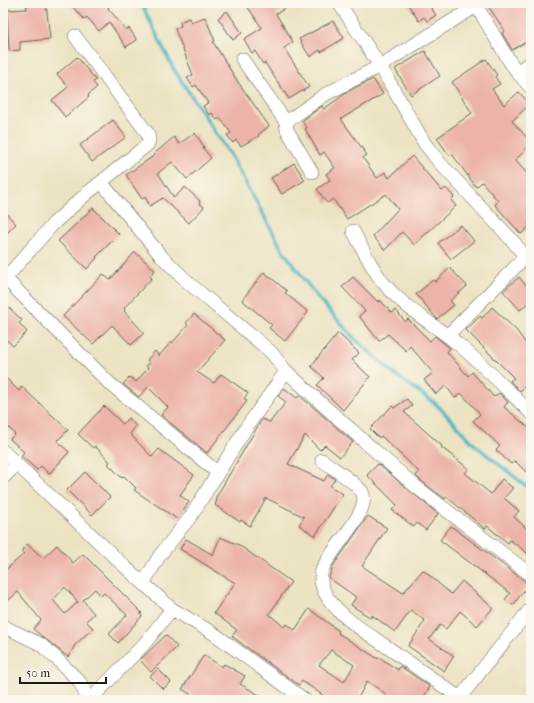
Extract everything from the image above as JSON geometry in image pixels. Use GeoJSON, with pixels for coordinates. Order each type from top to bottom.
{"type":"FeatureCollection","features":[{"type":"Feature","properties":{"kind":"street"},"geometry":{"type":"LineString","coordinates":[[339,3],[380,66],[425,144],[434,156],[511,239],[528,254],[447,336]]}},
{"type":"Feature","properties":{"kind":"street"},"geometry":{"type":"LineString","coordinates":[[286,122],[326,94],[380,66],[475,4],[488,23],[498,45],[517,72],[531,88]]}},
{"type":"Feature","properties":{"kind":"street"},"geometry":{"type":"LineString","coordinates":[[75,36],[148,134],[149,141],[147,145],[85,195],[54,224],[4,280],[108,382],[217,472]]}},
{"type":"Feature","properties":{"kind":"street"},"geometry":{"type":"LineString","coordinates":[[242,59],[286,122],[287,130],[312,172]]}},
{"type":"Feature","properties":{"kind":"street"},"geometry":{"type":"LineString","coordinates":[[517,72],[531,62]]}},
{"type":"Feature","properties":{"kind":"street"},"geometry":{"type":"LineString","coordinates":[[101,182],[161,256],[191,285],[271,352],[286,371],[415,486],[531,575]]}},
{"type":"Feature","properties":{"kind":"street"},"geometry":{"type":"LineString","coordinates":[[353,231],[377,275],[396,295],[428,324],[447,336],[531,413]]}},
{"type":"Feature","properties":{"kind":"street"},"geometry":{"type":"LineString","coordinates":[[144,582],[160,555],[191,516],[217,472],[286,371]]}},
{"type":"Feature","properties":{"kind":"street"},"geometry":{"type":"LineString","coordinates":[[3,451],[16,465],[70,513],[123,565],[144,582],[172,609],[213,633],[302,699]]}},
{"type":"Feature","properties":{"kind":"street"},"geometry":{"type":"LineString","coordinates":[[322,460],[357,486],[365,499],[361,511],[322,570],[321,582],[326,596],[333,605],[354,624],[459,699],[531,608]]}},
{"type":"Feature","properties":{"kind":"street"},"geometry":{"type":"LineString","coordinates":[[3,478],[16,465]]}},
{"type":"Feature","properties":{"kind":"street"},"geometry":{"type":"LineString","coordinates":[[3,626],[40,644],[80,682],[89,700],[145,643],[172,609]]}},
{"type":"Feature","properties":{"kind":"building"},"geometry":{"type":"Polygon","coordinates":[[[26,3],[46,3],[50,39],[20,42],[20,50],[9,51],[7,10],[27,9],[26,3]]]}},
{"type":"Feature","properties":{"kind":"building"},"geometry":{"type":"Polygon","coordinates":[[[69,3],[112,3],[108,8],[126,30],[129,28],[137,40],[126,47],[109,22],[99,31],[87,17],[84,19],[69,3]]]}},
{"type":"Feature","properties":{"kind":"building"},"geometry":{"type":"Polygon","coordinates":[[[245,3],[293,3],[276,14],[293,42],[284,48],[309,87],[289,99],[265,63],[263,64],[255,51],[252,53],[244,39],[262,28],[245,3]]]}},
{"type":"Feature","properties":{"kind":"building"},"geometry":{"type":"Polygon","coordinates":[[[407,3],[428,3],[436,15],[427,21],[424,17],[419,21],[407,3]]]}},
{"type":"Feature","properties":{"kind":"building"},"geometry":{"type":"Polygon","coordinates":[[[486,3],[531,3],[531,39],[512,50],[502,33],[505,31],[486,3]]]}},
{"type":"Feature","properties":{"kind":"building"},"geometry":{"type":"Polygon","coordinates":[[[227,11],[242,33],[233,40],[218,18],[227,11]]]}},
{"type":"Feature","properties":{"kind":"building"},"geometry":{"type":"Polygon","coordinates":[[[205,17],[215,41],[213,42],[238,82],[269,126],[258,135],[259,136],[241,146],[236,140],[233,143],[227,135],[231,133],[220,118],[217,120],[212,113],[209,115],[203,106],[208,103],[196,85],[193,87],[187,78],[193,75],[175,29],[181,26],[180,22],[189,18],[191,22],[205,17]]]}},
{"type":"Feature","properties":{"kind":"building"},"geometry":{"type":"Polygon","coordinates":[[[333,21],[344,38],[321,52],[320,50],[310,57],[299,39],[333,21]]]}},
{"type":"Feature","properties":{"kind":"building"},"geometry":{"type":"Polygon","coordinates":[[[425,51],[440,76],[411,95],[395,69],[425,51]]]}},
{"type":"Feature","properties":{"kind":"building"},"geometry":{"type":"Polygon","coordinates":[[[77,57],[96,80],[93,82],[97,87],[88,95],[89,97],[65,117],[52,100],[68,87],[57,74],[77,57]]]}},
{"type":"Feature","properties":{"kind":"building"},"geometry":{"type":"Polygon","coordinates":[[[486,59],[497,75],[495,77],[500,84],[492,89],[504,105],[519,92],[530,104],[512,121],[531,142],[524,149],[525,151],[515,160],[531,178],[531,222],[528,224],[530,226],[521,234],[495,205],[498,201],[482,182],[476,187],[452,154],[449,155],[437,138],[472,113],[452,82],[486,59]]]}},
{"type":"Feature","properties":{"kind":"building"},"geometry":{"type":"Polygon","coordinates":[[[373,79],[383,94],[341,119],[367,155],[363,158],[377,178],[385,172],[389,178],[412,156],[442,191],[446,188],[454,197],[451,200],[456,206],[414,245],[402,232],[385,250],[373,236],[398,209],[386,194],[347,219],[333,199],[327,203],[317,189],[330,180],[326,174],[335,168],[324,152],[320,155],[302,121],[322,106],[324,109],[349,91],[373,79]]]}},
{"type":"Feature","properties":{"kind":"building"},"geometry":{"type":"Polygon","coordinates":[[[113,120],[126,137],[92,162],[80,145],[113,120]]]}},
{"type":"Feature","properties":{"kind":"building"},"geometry":{"type":"Polygon","coordinates":[[[195,133],[204,147],[203,148],[211,158],[187,179],[172,162],[158,173],[174,198],[185,187],[200,201],[199,203],[204,207],[189,223],[163,198],[150,206],[145,197],[142,199],[126,175],[155,155],[154,154],[174,137],[179,144],[195,133]]]}},
{"type":"Feature","properties":{"kind":"building"},"geometry":{"type":"Polygon","coordinates":[[[294,163],[305,180],[282,194],[271,178],[294,163]]]}},
{"type":"Feature","properties":{"kind":"building"},"geometry":{"type":"Polygon","coordinates":[[[93,208],[119,234],[96,257],[97,258],[87,269],[58,241],[93,208]]]}},
{"type":"Feature","properties":{"kind":"building"},"geometry":{"type":"Polygon","coordinates":[[[3,210],[16,224],[3,237],[3,210]]]}},
{"type":"Feature","properties":{"kind":"building"},"geometry":{"type":"Polygon","coordinates":[[[461,225],[474,241],[451,259],[438,243],[461,225]]]}},
{"type":"Feature","properties":{"kind":"building"},"geometry":{"type":"Polygon","coordinates":[[[135,252],[155,270],[150,276],[152,278],[124,308],[124,311],[144,333],[131,345],[112,325],[93,344],[63,316],[103,274],[110,280],[135,252]]]}},
{"type":"Feature","properties":{"kind":"building"},"geometry":{"type":"Polygon","coordinates":[[[450,268],[467,286],[450,301],[454,305],[437,319],[416,294],[433,280],[435,282],[450,268]]]}},
{"type":"Feature","properties":{"kind":"building"},"geometry":{"type":"Polygon","coordinates":[[[264,272],[287,291],[285,293],[308,312],[285,341],[269,328],[272,325],[242,300],[264,272]]]}},
{"type":"Feature","properties":{"kind":"building"},"geometry":{"type":"Polygon","coordinates":[[[353,277],[378,302],[380,300],[392,313],[396,310],[405,322],[408,319],[430,341],[435,336],[450,348],[447,352],[468,376],[472,372],[494,397],[499,393],[508,402],[504,407],[531,430],[531,477],[515,461],[511,464],[496,450],[500,446],[473,421],[480,414],[461,393],[455,398],[446,386],[436,394],[424,380],[433,373],[410,346],[406,351],[388,334],[379,341],[359,316],[365,311],[342,287],[353,277]]]}},
{"type":"Feature","properties":{"kind":"building"},"geometry":{"type":"Polygon","coordinates":[[[519,277],[531,291],[531,300],[520,310],[503,291],[519,277]]]}},
{"type":"Feature","properties":{"kind":"building"},"geometry":{"type":"Polygon","coordinates":[[[3,302],[22,320],[19,323],[27,332],[13,346],[3,337],[3,302]]]}},
{"type":"Feature","properties":{"kind":"building"},"geometry":{"type":"Polygon","coordinates":[[[492,307],[516,330],[531,350],[531,380],[520,391],[510,381],[514,378],[466,330],[480,316],[482,318],[492,307]]]}},
{"type":"Feature","properties":{"kind":"building"},"geometry":{"type":"Polygon","coordinates":[[[194,314],[225,340],[197,372],[214,383],[221,374],[248,393],[244,399],[247,401],[207,453],[161,415],[168,407],[148,387],[139,397],[123,384],[130,377],[136,382],[148,368],[146,366],[150,363],[147,360],[155,351],[159,356],[188,325],[186,323],[194,314]]]}},
{"type":"Feature","properties":{"kind":"building"},"geometry":{"type":"Polygon","coordinates":[[[338,333],[359,353],[352,360],[370,377],[343,410],[317,385],[324,378],[311,366],[338,333]]]}},
{"type":"Feature","properties":{"kind":"building"},"geometry":{"type":"Polygon","coordinates":[[[3,375],[19,391],[22,387],[68,430],[57,441],[69,452],[49,474],[41,466],[37,470],[21,456],[24,452],[10,439],[15,434],[3,422],[3,375]]]}},
{"type":"Feature","properties":{"kind":"building"},"geometry":{"type":"Polygon","coordinates":[[[284,388],[297,398],[299,395],[353,442],[340,457],[325,445],[320,450],[305,435],[288,464],[324,481],[328,474],[335,479],[330,486],[343,494],[315,536],[299,525],[304,517],[266,498],[250,526],[241,520],[240,522],[215,505],[217,500],[215,499],[262,419],[270,422],[286,402],[278,396],[284,388]]]}},
{"type":"Feature","properties":{"kind":"building"},"geometry":{"type":"Polygon","coordinates":[[[407,399],[412,406],[404,412],[442,446],[441,447],[469,469],[465,473],[491,494],[502,479],[513,488],[504,498],[519,511],[514,517],[531,532],[531,556],[510,540],[508,543],[487,526],[485,529],[447,497],[445,499],[420,480],[416,476],[419,472],[381,436],[379,438],[370,429],[392,406],[394,408],[407,399]]]}},
{"type":"Feature","properties":{"kind":"building"},"geometry":{"type":"Polygon","coordinates":[[[104,406],[123,424],[128,418],[136,426],[130,434],[152,457],[159,449],[194,475],[180,495],[189,502],[177,519],[134,490],[136,488],[124,476],[122,478],[108,464],[110,462],[95,446],[93,448],[78,434],[104,406]]]}},
{"type":"Feature","properties":{"kind":"building"},"geometry":{"type":"Polygon","coordinates":[[[378,464],[438,514],[426,530],[417,523],[414,527],[392,510],[397,505],[367,475],[378,464]]]}},
{"type":"Feature","properties":{"kind":"building"},"geometry":{"type":"Polygon","coordinates":[[[85,472],[110,497],[92,515],[67,490],[85,472]]]}},
{"type":"Feature","properties":{"kind":"building"},"geometry":{"type":"Polygon","coordinates":[[[368,516],[387,528],[362,566],[403,593],[423,570],[451,594],[462,581],[493,608],[477,626],[460,611],[446,629],[440,625],[429,639],[454,656],[444,671],[408,646],[425,621],[411,610],[395,632],[372,615],[371,618],[351,605],[356,597],[329,578],[333,566],[368,516]]]}},
{"type":"Feature","properties":{"kind":"building"},"geometry":{"type":"Polygon","coordinates":[[[451,526],[529,584],[513,605],[505,600],[510,593],[440,540],[451,526]]]}},
{"type":"Feature","properties":{"kind":"building"},"geometry":{"type":"Polygon","coordinates":[[[220,537],[239,545],[291,582],[269,614],[284,627],[287,624],[295,630],[309,609],[339,631],[338,633],[378,659],[379,657],[398,670],[400,666],[430,687],[422,700],[382,700],[386,694],[367,681],[357,700],[330,700],[302,681],[299,685],[232,636],[237,630],[214,613],[235,583],[180,549],[186,539],[213,555],[220,537]],[[331,650],[319,665],[344,682],[354,665],[331,650]]]}},
{"type":"Feature","properties":{"kind":"building"},"geometry":{"type":"Polygon","coordinates":[[[27,544],[43,558],[57,545],[73,563],[83,554],[142,613],[140,614],[142,616],[118,643],[109,634],[127,615],[104,593],[101,596],[95,589],[83,600],[94,614],[86,621],[93,628],[75,645],[68,657],[33,629],[41,620],[18,592],[3,605],[3,572],[24,554],[21,552],[27,544]],[[65,587],[53,600],[65,614],[78,602],[65,587]]]}},
{"type":"Feature","properties":{"kind":"building"},"geometry":{"type":"Polygon","coordinates":[[[166,635],[177,647],[151,672],[140,660],[166,635]]]}},
{"type":"Feature","properties":{"kind":"building"},"geometry":{"type":"Polygon","coordinates":[[[204,655],[222,667],[224,664],[245,676],[240,684],[268,700],[200,700],[182,689],[204,655]]]}},
{"type":"Feature","properties":{"kind":"building"},"geometry":{"type":"Polygon","coordinates":[[[158,669],[171,682],[163,689],[150,676],[158,669]]]}},
{"type":"Feature","properties":{"kind":"waterway"},"geometry":{"type":"LineString","coordinates":[[141,3],[173,68],[231,156],[282,249],[317,297],[355,339],[394,374],[436,404],[476,446],[531,490]]}}]}
